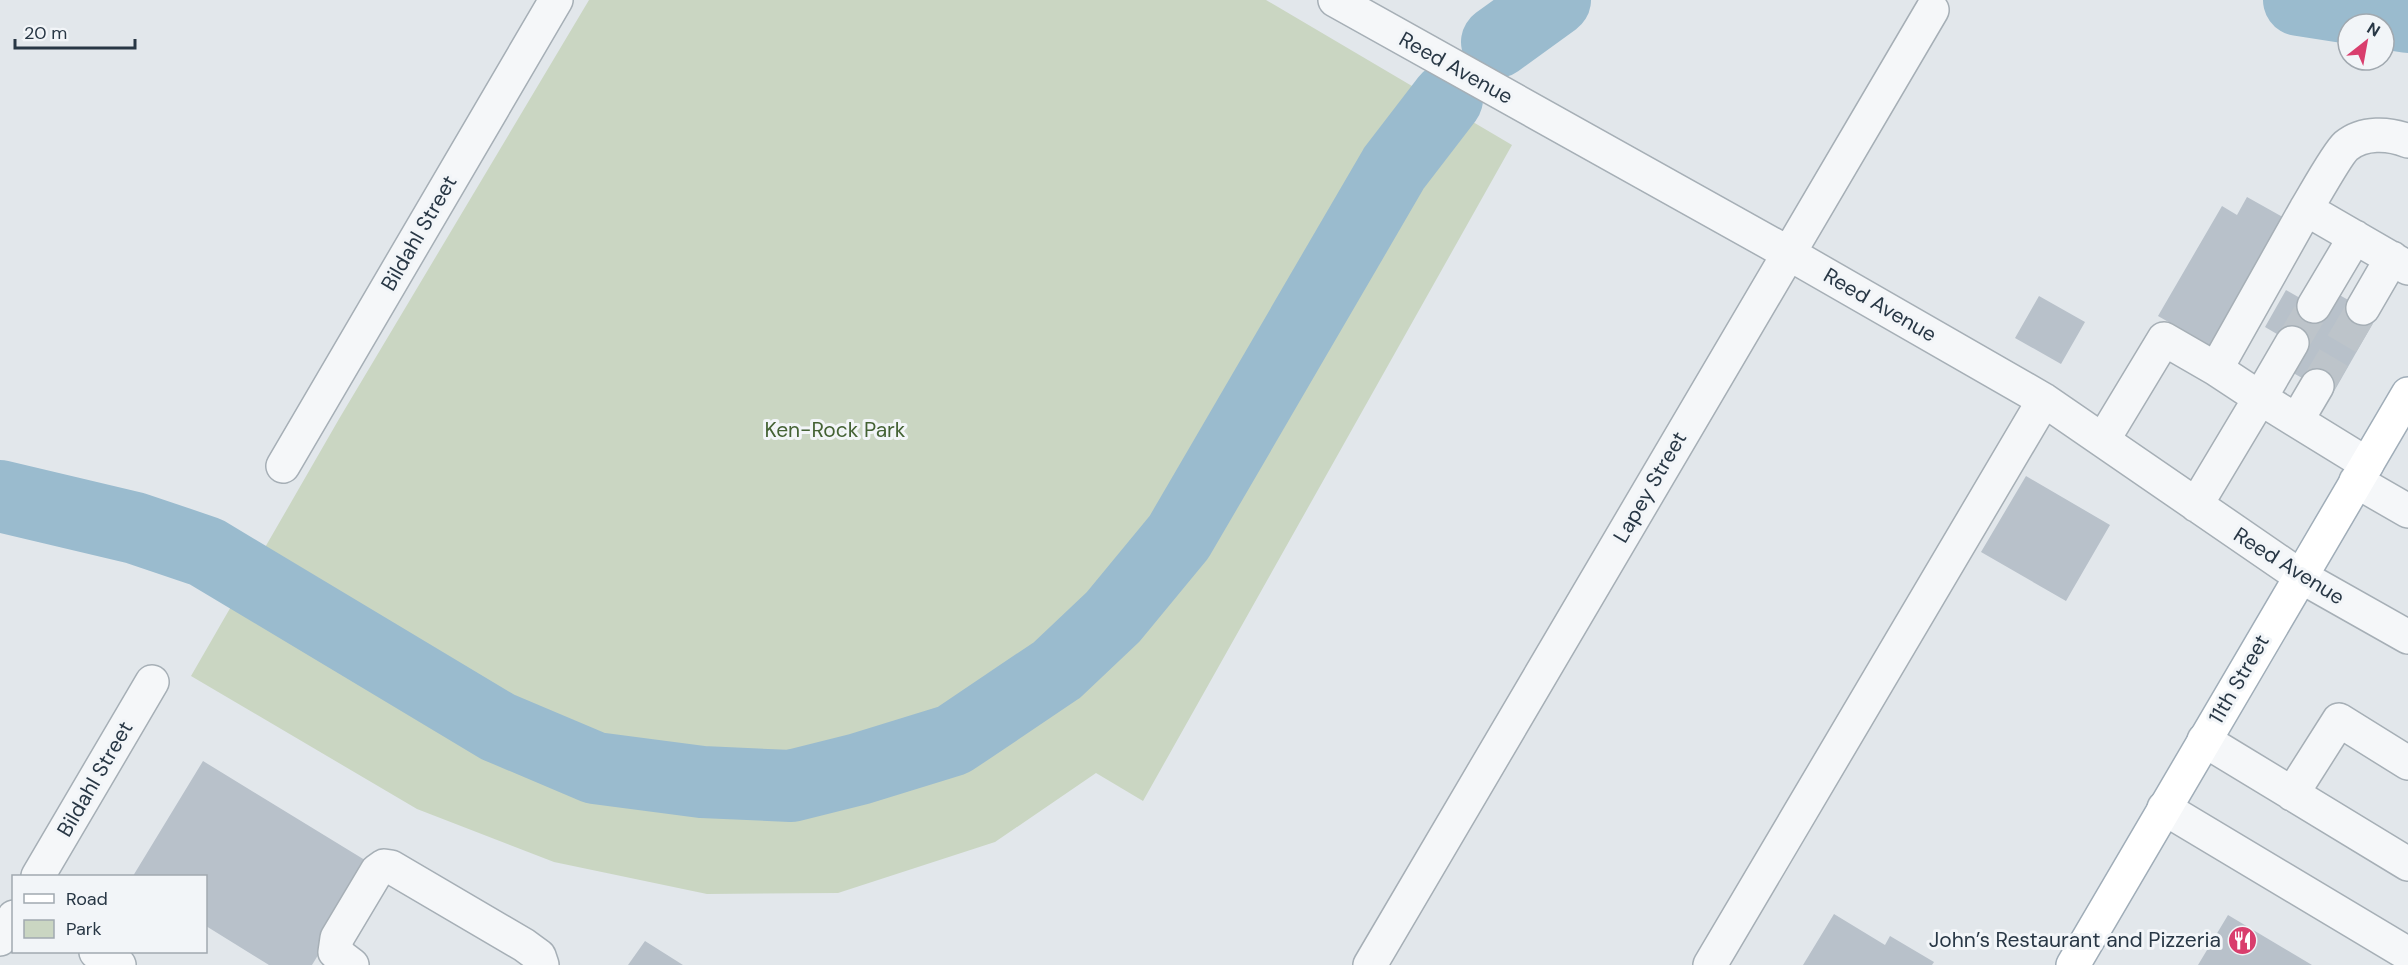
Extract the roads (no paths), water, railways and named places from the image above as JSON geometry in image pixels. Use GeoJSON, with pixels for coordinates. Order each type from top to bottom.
{"type":"FeatureCollection","features":[{"type":"Feature","properties":{"kind":"main road","name":"11th Street"},"geometry":{"type":"LineString","coordinates":[[2073,965],[2408,394]]}},
{"type":"Feature","properties":{"kind":"street","name":"Bildahl Street"},"geometry":{"type":"LineString","coordinates":[[283,466],[556,0]]}},
{"type":"Feature","properties":{"kind":"street","name":"Reed Avenue"},"geometry":{"type":"LineString","coordinates":[[1335,0],[1788,253],[2044,400],[2300,576],[2408,638]]}},
{"type":"Feature","properties":{"kind":"street","name":"Lapey Street"},"geometry":{"type":"LineString","coordinates":[[1370,965],[1932,10]]}},
{"type":"Feature","properties":{"kind":"street"},"geometry":{"type":"LineString","coordinates":[[2216,369],[2306,209],[2345,146],[2367,135],[2399,137],[2408,141]]}},
{"type":"Feature","properties":{"kind":"street"},"geometry":{"type":"LineString","coordinates":[[2306,209],[2400,263],[2363,308]]}},
{"type":"Feature","properties":{"kind":"street"},"geometry":{"type":"LineString","coordinates":[[2314,306],[2355,237]]}},
{"type":"Feature","properties":{"kind":"street"},"geometry":{"type":"LineString","coordinates":[[2103,440],[2164,339],[2297,420],[2408,511]]}},
{"type":"Feature","properties":{"kind":"street"},"geometry":{"type":"LineString","coordinates":[[2196,505],[2292,343]]}},
{"type":"Feature","properties":{"kind":"street"},"geometry":{"type":"LineString","coordinates":[[2297,420],[2317,386]]}},
{"type":"Feature","properties":{"kind":"street"},"geometry":{"type":"LineString","coordinates":[[1710,965],[2044,400]]}},
{"type":"Feature","properties":{"kind":"street","name":"Bildahl Street"},"geometry":{"type":"LineString","coordinates":[[39,875],[152,682]]}},
{"type":"Feature","properties":{"kind":"street"},"geometry":{"type":"LineString","coordinates":[[2292,794],[2339,720],[2408,763]]}},
{"type":"Feature","properties":{"kind":"street"},"geometry":{"type":"LineString","coordinates":[[2204,740],[2408,864]]}},
{"type":"Feature","properties":{"kind":"street"},"geometry":{"type":"LineString","coordinates":[[2164,808],[2408,954]]}},
{"type":"Feature","properties":{"kind":"street"},"geometry":{"type":"LineString","coordinates":[[352,965],[335,952],[337,938],[377,872],[384,866],[391,867],[524,945],[539,956],[542,965]]}},
{"type":"Feature","properties":{"kind":"street"},"geometry":{"type":"LineString","coordinates":[[0,939],[12,920]]}},
{"type":"Feature","properties":{"kind":"street"},"geometry":{"type":"LineString","coordinates":[[99,953],[119,965]]}},
{"type":"Feature","properties":{"kind":"waterway"},"geometry":{"type":"LineString","coordinates":[[1497,42],[1555,0]]}},
{"type":"Feature","properties":{"kind":"waterway"},"geometry":{"type":"LineString","coordinates":[[2299,0],[2408,17]]}},
{"type":"Feature","properties":{"kind":"waterway"},"geometry":{"type":"LineString","coordinates":[[0,496],[135,528],[206,552],[498,727],[595,768],[702,782],[791,786],[859,769],[953,740],[1057,670],[1113,617],[1179,537],[1394,168],[1447,99]]}},
{"type":"Feature","properties":{"kind":"tunnel"},"geometry":{"type":"LineString","coordinates":[[2292,343],[2314,306]]}},
{"type":"Feature","properties":{"kind":"tunnel"},"geometry":{"type":"LineString","coordinates":[[2317,386],[2363,308]]}},
{"type":"Feature","properties":{"kind":"place","name":"John’s Restaurant and Pizzeria"},"geometry":{"type":"Point","coordinates":[2242,940]}},
{"type":"Feature","properties":{"kind":"park label","name":"Ken-Rock Park"},"geometry":{"type":"Point","coordinates":[835,430]}}]}
